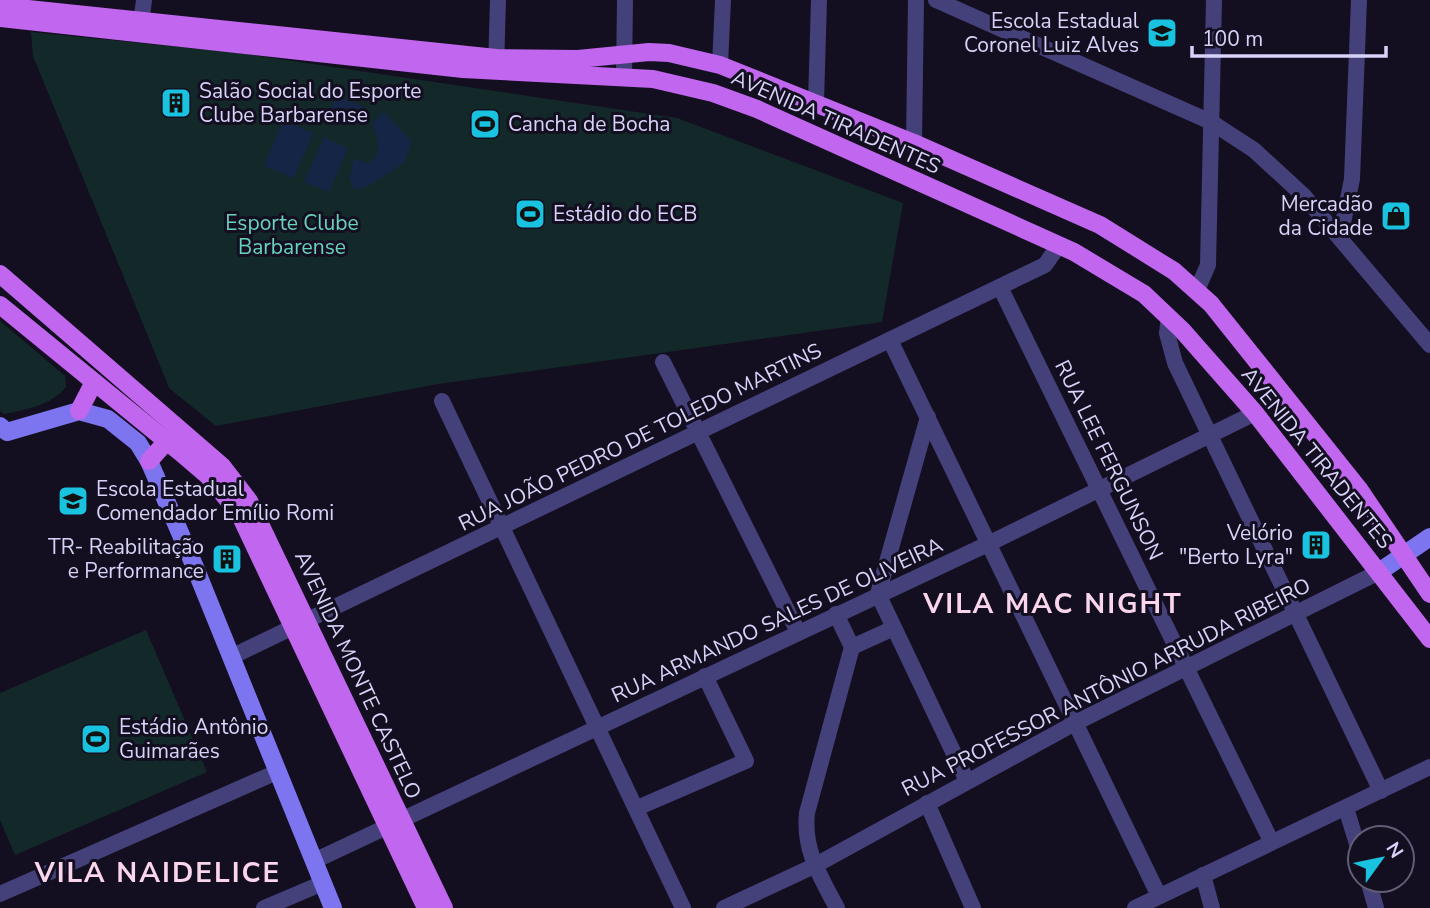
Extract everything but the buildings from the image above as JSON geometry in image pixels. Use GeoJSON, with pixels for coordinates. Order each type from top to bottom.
{"type":"FeatureCollection","features":[{"type":"Feature","properties":{"kind":"main road","name":"AVENIDA TIRADENTES"},"geometry":{"type":"LineString","coordinates":[[0,6],[141,27]]}},
{"type":"Feature","properties":{"kind":"main road","name":"AVENIDA TIRADENTES"},"geometry":{"type":"LineString","coordinates":[[0,18],[141,27],[675,83],[757,109],[1059,245],[1110,272],[1143,294],[1169,317],[1255,413],[1430,639]]}},
{"type":"Feature","properties":{"kind":"main road","name":"AVENIDA TIRADENTES"},"geometry":{"type":"LineString","coordinates":[[496,64],[578,59],[623,52],[669,53],[720,65],[914,143],[1100,225],[1148,253],[1197,290],[1283,391],[1405,554],[1430,594]]}},
{"type":"Feature","properties":{"kind":"main road","name":"AVENIDA MONTE CASTELO"},"geometry":{"type":"LineString","coordinates":[[0,274],[222,466],[259,520],[299,624]]}},
{"type":"Feature","properties":{"kind":"main road","name":"AVENIDA MONTE CASTELO"},"geometry":{"type":"LineString","coordinates":[[0,305],[208,476],[239,513],[299,624],[395,823],[444,908]]}},
{"type":"Feature","properties":{"kind":"main road"},"geometry":{"type":"LineString","coordinates":[[79,411],[94,382]]}},
{"type":"Feature","properties":{"kind":"main road"},"geometry":{"type":"LineString","coordinates":[[149,461],[167,441]]}},
{"type":"Feature","properties":{"kind":"main road","name":"AVENIDA MONTE CASTELO"},"geometry":{"type":"LineString","coordinates":[[395,823],[426,908]]}},
{"type":"Feature","properties":{"kind":"street"},"geometry":{"type":"LineString","coordinates":[[141,27],[144,0]]}},
{"type":"Feature","properties":{"kind":"street"},"geometry":{"type":"LineString","coordinates":[[496,64],[498,0]]}},
{"type":"Feature","properties":{"kind":"street"},"geometry":{"type":"LineString","coordinates":[[624,77],[625,0]]}},
{"type":"Feature","properties":{"kind":"street"},"geometry":{"type":"LineString","coordinates":[[720,65],[723,0]]}},
{"type":"Feature","properties":{"kind":"street"},"geometry":{"type":"LineString","coordinates":[[816,102],[819,0]]}},
{"type":"Feature","properties":{"kind":"street"},"geometry":{"type":"LineString","coordinates":[[914,143],[916,0]]}},
{"type":"Feature","properties":{"kind":"street"},"geometry":{"type":"LineString","coordinates":[[936,0],[1211,122],[1281,172],[1340,237],[1430,345]]}},
{"type":"Feature","properties":{"kind":"street"},"geometry":{"type":"LineString","coordinates":[[1197,290],[1208,265],[1214,0]]}},
{"type":"Feature","properties":{"kind":"street"},"geometry":{"type":"LineString","coordinates":[[1340,237],[1352,179],[1359,0]]}},
{"type":"Feature","properties":{"kind":"street","name":"RUA JOÃO PEDRO DE TOLEDO MARTINS"},"geometry":{"type":"LineString","coordinates":[[231,657],[1045,265],[1059,245]]}},
{"type":"Feature","properties":{"kind":"street","name":"RUA LEE FERGUNSON"},"geometry":{"type":"LineString","coordinates":[[1000,287],[1271,841]]}},
{"type":"Feature","properties":{"kind":"street"},"geometry":{"type":"LineString","coordinates":[[1169,317],[1167,334],[1172,355],[1381,791]]}},
{"type":"Feature","properties":{"kind":"street"},"geometry":{"type":"LineString","coordinates":[[890,340],[1159,897]]}},
{"type":"Feature","properties":{"kind":"street"},"geometry":{"type":"LineString","coordinates":[[663,362],[798,632]]}},
{"type":"Feature","properties":{"kind":"street"},"geometry":{"type":"LineString","coordinates":[[442,401],[638,808],[683,908]]}},
{"type":"Feature","properties":{"kind":"street"},"geometry":{"type":"LineString","coordinates":[[2,431],[79,411],[108,419],[124,429],[138,443],[149,461],[334,908]]}},
{"type":"Feature","properties":{"kind":"street","name":"RUA ARMANDO SALES DE OLIVEIRA"},"geometry":{"type":"LineString","coordinates":[[314,862],[990,543],[1255,413]]}},
{"type":"Feature","properties":{"kind":"street"},"geometry":{"type":"LineString","coordinates":[[928,416],[878,594],[967,781]]}},
{"type":"Feature","properties":{"kind":"street","name":"RUA PROFESSOR ANTÔNIO ARRUDA RIBEIRO"},"geometry":{"type":"LineString","coordinates":[[724,908],[814,866],[1075,723],[1379,572],[1430,537]]}},
{"type":"Feature","properties":{"kind":"street"},"geometry":{"type":"LineString","coordinates":[[836,614],[852,647],[807,813],[805,832],[814,866],[837,908]]}},
{"type":"Feature","properties":{"kind":"street"},"geometry":{"type":"LineString","coordinates":[[852,647],[894,628]]}},
{"type":"Feature","properties":{"kind":"street"},"geometry":{"type":"LineString","coordinates":[[638,808],[746,761],[705,676]]}},
{"type":"Feature","properties":{"kind":"street"},"geometry":{"type":"LineString","coordinates":[[1135,908],[1430,767]]}},
{"type":"Feature","properties":{"kind":"street"},"geometry":{"type":"LineString","coordinates":[[0,894],[277,772]]}},
{"type":"Feature","properties":{"kind":"street"},"geometry":{"type":"LineString","coordinates":[[927,803],[973,908]]}},
{"type":"Feature","properties":{"kind":"street"},"geometry":{"type":"LineString","coordinates":[[1346,808],[1351,824]]}},
{"type":"Feature","properties":{"kind":"street"},"geometry":{"type":"LineString","coordinates":[[1203,875],[1212,908]]}},
{"type":"Feature","properties":{"kind":"street"},"geometry":{"type":"LineString","coordinates":[[264,908],[323,883]]}},
{"type":"Feature","properties":{"kind":"green space","name":"Esporte Clube Barbarense"},"geometry":{"type":"Polygon","coordinates":[[[31,32],[239,53],[677,118],[903,203],[882,322],[438,384],[216,426],[169,388],[33,56],[31,32]]]}},
{"type":"Feature","properties":{"kind":"green space"},"geometry":{"type":"Polygon","coordinates":[[[0,321],[65,376],[66,387],[53,399],[22,410],[4,414],[0,411],[0,321]]]}},
{"type":"Feature","properties":{"kind":"green space","name":"Estádio Antônio Guimarães"},"geometry":{"type":"Polygon","coordinates":[[[146,630],[207,772],[15,855],[0,820],[0,693],[146,630]]]}},
{"type":"Feature","properties":{"kind":"water"},"geometry":{"type":"Polygon","coordinates":[[[336,95],[364,107],[356,126],[329,114],[336,95]]]}},
{"type":"Feature","properties":{"kind":"water"},"geometry":{"type":"Polygon","coordinates":[[[384,112],[412,142],[404,163],[370,185],[356,190],[349,179],[354,159],[368,163],[377,154],[378,144],[372,122],[384,112]]]}},
{"type":"Feature","properties":{"kind":"water"},"geometry":{"type":"Polygon","coordinates":[[[283,120],[313,133],[294,178],[264,166],[283,120]]]}},
{"type":"Feature","properties":{"kind":"water"},"geometry":{"type":"Polygon","coordinates":[[[324,137],[348,149],[329,192],[304,182],[324,137]]]}},
{"type":"Feature","properties":{"kind":"place","name":"Escola Estadual Coronel Luiz Alves"},"geometry":{"type":"Point","coordinates":[1162,33]}},
{"type":"Feature","properties":{"kind":"place","name":"Salão Social do Esporte Clube Barbarense"},"geometry":{"type":"Point","coordinates":[176,103]}},
{"type":"Feature","properties":{"kind":"place","name":"Cancha de Bocha"},"geometry":{"type":"Point","coordinates":[485,124]}},
{"type":"Feature","properties":{"kind":"place","name":"Estádio do ECB"},"geometry":{"type":"Point","coordinates":[530,214]}},
{"type":"Feature","properties":{"kind":"place","name":"Mercadão da Cidade"},"geometry":{"type":"Point","coordinates":[1396,216]}},
{"type":"Feature","properties":{"kind":"place","name":"Escola Estadual Comendador Emílio Romi"},"geometry":{"type":"Point","coordinates":[73,501]}},
{"type":"Feature","properties":{"kind":"place","name":"Velório \"Berto Lyra\""},"geometry":{"type":"Point","coordinates":[1316,545]}},
{"type":"Feature","properties":{"kind":"place","name":"TR- Reabilitação e Performance"},"geometry":{"type":"Point","coordinates":[227,559]}},
{"type":"Feature","properties":{"kind":"place","name":"Estádio Antônio Guimarães"},"geometry":{"type":"Point","coordinates":[96,739]}},
{"type":"Feature","properties":{"kind":"district","name":"VILA MAC NIGHT"},"geometry":{"type":"Point","coordinates":[1053,604]}},
{"type":"Feature","properties":{"kind":"district","name":"VILA NAIDELICE"},"geometry":{"type":"Point","coordinates":[158,873]}}]}
